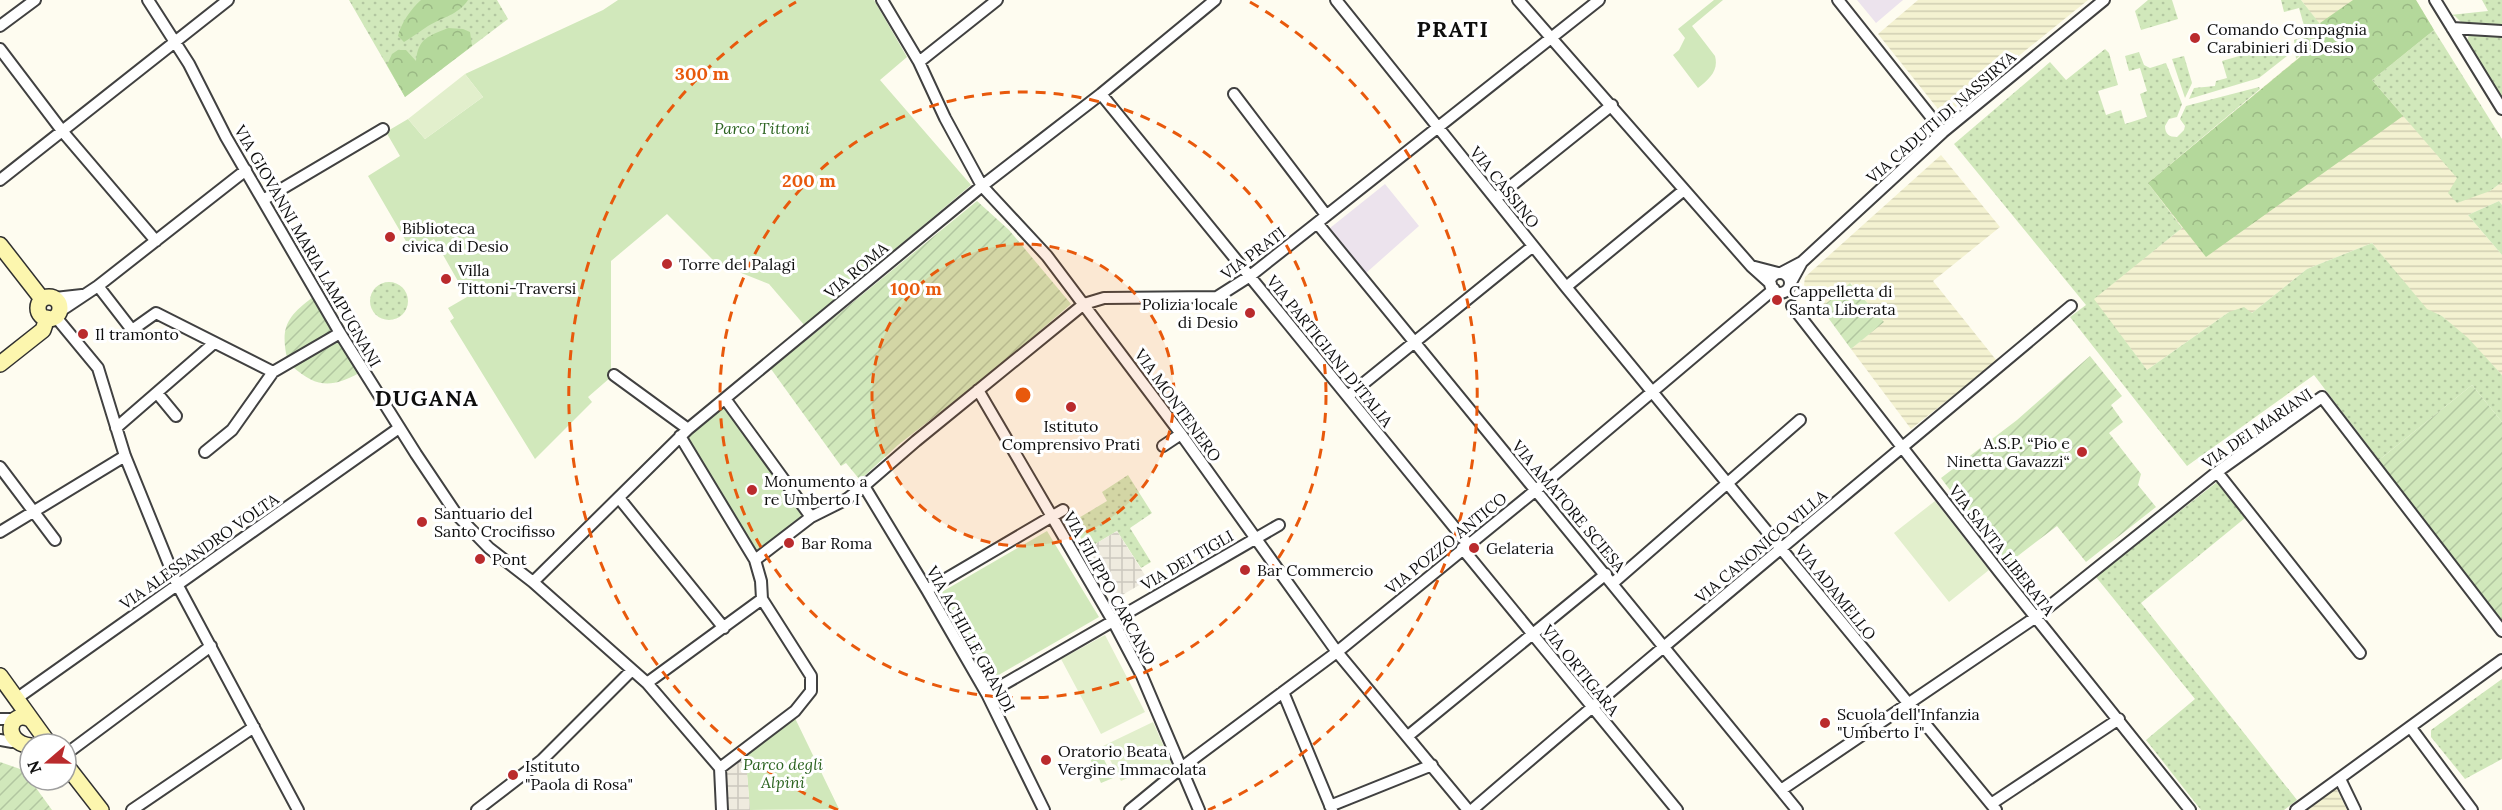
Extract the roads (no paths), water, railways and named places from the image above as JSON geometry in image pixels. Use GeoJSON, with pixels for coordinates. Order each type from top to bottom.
{"type":"FeatureCollection","features":[{"type":"Feature","properties":{"kind":"street"},"geometry":{"type":"LineString","coordinates":[[0,26],[35,0]]}},
{"type":"Feature","properties":{"kind":"street","name":"VIA GIOVANNI MARIA LAMPUGNANI"},"geometry":{"type":"LineString","coordinates":[[148,0],[189,64],[246,170],[340,333],[399,428],[457,514],[489,548],[533,582],[647,683],[720,768]]}},
{"type":"Feature","properties":{"kind":"street"},"geometry":{"type":"LineString","coordinates":[[0,180],[228,0]]}},
{"type":"Feature","properties":{"kind":"street","name":"VIA MONTENERO"},"geometry":{"type":"LineString","coordinates":[[882,0],[919,62],[945,118],[982,186],[1047,256],[1181,434],[1337,652],[1470,810]]}},
{"type":"Feature","properties":{"kind":"street"},"geometry":{"type":"LineString","coordinates":[[919,62],[997,0]]}},
{"type":"Feature","properties":{"kind":"street","name":"VIA CASSINO"},"geometry":{"type":"LineString","coordinates":[[1336,0],[1653,392]]}},
{"type":"Feature","properties":{"kind":"street","name":"VIA SANTA LIBERATA"},"geometry":{"type":"LineString","coordinates":[[1518,0],[1751,266],[1792,306],[2190,810]]}},
{"type":"Feature","properties":{"kind":"street","name":"VIA PRATI"},"geometry":{"type":"LineString","coordinates":[[755,560],[811,517],[846,499],[864,486],[1084,304],[1104,298],[1217,297],[1250,276],[1599,0]]}},
{"type":"Feature","properties":{"kind":"street"},"geometry":{"type":"LineString","coordinates":[[1838,0],[1943,132]]}},
{"type":"Feature","properties":{"kind":"street","name":"VIA CADUTI DI NASSIRYA"},"geometry":{"type":"LineString","coordinates":[[1802,262],[1943,132],[2104,0]]}},
{"type":"Feature","properties":{"kind":"street"},"geometry":{"type":"LineString","coordinates":[[2435,0],[2502,109]]}},
{"type":"Feature","properties":{"kind":"street","name":"VIA ROMA"},"geometry":{"type":"LineString","coordinates":[[533,582],[684,433],[982,186],[1101,94],[1213,1]]}},
{"type":"Feature","properties":{"kind":"street"},"geometry":{"type":"LineString","coordinates":[[2452,28],[2502,31]]}},
{"type":"Feature","properties":{"kind":"street"},"geometry":{"type":"LineString","coordinates":[[0,49],[63,132],[156,241]]}},
{"type":"Feature","properties":{"kind":"street","name":"VIA PARTIGIANI D'ITALIA"},"geometry":{"type":"LineString","coordinates":[[1101,94],[1348,396],[1465,546]]}},
{"type":"Feature","properties":{"kind":"street","name":"VIA AMATORE SCIESA"},"geometry":{"type":"LineString","coordinates":[[1234,94],[1322,219],[1414,341],[1797,810]]}},
{"type":"Feature","properties":{"kind":"street"},"geometry":{"type":"LineString","coordinates":[[1496,198],[1612,105]]}},
{"type":"Feature","properties":{"kind":"street"},"geometry":{"type":"LineString","coordinates":[[263,200],[383,129]]}},
{"type":"Feature","properties":{"kind":"street"},"geometry":{"type":"LineString","coordinates":[[0,364],[43,330],[52,309],[86,295],[246,170]]}},
{"type":"Feature","properties":{"kind":"street"},"geometry":{"type":"LineString","coordinates":[[1566,287],[1684,190]]}},
{"type":"Feature","properties":{"kind":"street"},"geometry":{"type":"LineString","coordinates":[[0,245],[98,368],[125,456],[177,584],[298,810]]}},
{"type":"Feature","properties":{"kind":"street"},"geometry":{"type":"LineString","coordinates":[[1348,396],[1533,246]]}},
{"type":"Feature","properties":{"kind":"street"},"geometry":{"type":"LineString","coordinates":[[1802,262],[1784,291],[1774,289],[1772,277],[1802,262]]}},
{"type":"Feature","properties":{"kind":"street"},"geometry":{"type":"LineString","coordinates":[[1751,266],[1789,278],[1789,286]]}},
{"type":"Feature","properties":{"kind":"street"},"geometry":{"type":"LineString","coordinates":[[98,286],[132,330],[156,314],[273,372]]}},
{"type":"Feature","properties":{"kind":"street","name":"VIA SANTA LIBERATA"},"geometry":{"type":"LineString","coordinates":[[1789,286],[1792,306]]}},
{"type":"Feature","properties":{"kind":"street","name":"VIA POZZO ANTICO"},"geometry":{"type":"LineString","coordinates":[[1130,810],[1181,768],[1337,652],[1536,490],[1774,289]]}},
{"type":"Feature","properties":{"kind":"street","name":"VIA CANONICO VILLA"},"geometry":{"type":"LineString","coordinates":[[1470,810],[2071,306]]}},
{"type":"Feature","properties":{"kind":"street"},"geometry":{"type":"LineString","coordinates":[[205,452],[232,430],[273,372],[340,333]]}},
{"type":"Feature","properties":{"kind":"street"},"geometry":{"type":"LineString","coordinates":[[116,428],[214,343]]}},
{"type":"Feature","properties":{"kind":"street"},"geometry":{"type":"LineString","coordinates":[[614,375],[684,433],[755,560],[761,581],[762,599],[811,676],[811,691],[808,698],[795,711],[720,768],[722,810]]}},
{"type":"Feature","properties":{"kind":"street","name":"VIA FILIPPO CARCANO"},"geometry":{"type":"LineString","coordinates":[[978,390],[1053,516],[1142,676],[1199,810]]}},
{"type":"Feature","properties":{"kind":"street","name":"VIA ADAMELLO"},"geometry":{"type":"LineString","coordinates":[[1653,392],[1994,807]]}},
{"type":"Feature","properties":{"kind":"street"},"geometry":{"type":"LineString","coordinates":[[157,393],[176,416]]}},
{"type":"Feature","properties":{"kind":"street","name":"VIA DEI MARIANI"},"geometry":{"type":"LineString","coordinates":[[1781,790],[2036,617],[2217,472],[2322,398],[2502,631]]}},
{"type":"Feature","properties":{"kind":"street"},"geometry":{"type":"LineString","coordinates":[[726,399],[811,517]]}},
{"type":"Feature","properties":{"kind":"street"},"geometry":{"type":"LineString","coordinates":[[1408,736],[1533,634],[1609,578],[1728,482],[1800,420]]}},
{"type":"Feature","properties":{"kind":"street","name":"VIA ALESSANDRO VOLTA"},"geometry":{"type":"LineString","coordinates":[[14,695],[399,428]]}},
{"type":"Feature","properties":{"kind":"street"},"geometry":{"type":"LineString","coordinates":[[1163,446],[1181,434]]}},
{"type":"Feature","properties":{"kind":"street"},"geometry":{"type":"LineString","coordinates":[[0,532],[125,456]]}},
{"type":"Feature","properties":{"kind":"street"},"geometry":{"type":"LineString","coordinates":[[0,467],[55,540]]}},
{"type":"Feature","properties":{"kind":"street"},"geometry":{"type":"LineString","coordinates":[[2217,472],[2360,653]]}},
{"type":"Feature","properties":{"kind":"street","name":"VIA ACHILLE GRANDI"},"geometry":{"type":"LineString","coordinates":[[864,486],[987,694],[1044,810]]}},
{"type":"Feature","properties":{"kind":"street"},"geometry":{"type":"LineString","coordinates":[[619,498],[724,628]]}},
{"type":"Feature","properties":{"kind":"street"},"geometry":{"type":"LineString","coordinates":[[927,590],[1063,510]]}},
{"type":"Feature","properties":{"kind":"street","name":"VIA DEI TIGLI"},"geometry":{"type":"LineString","coordinates":[[987,694],[1279,525]]}},
{"type":"Feature","properties":{"kind":"street","name":"VIA ORTIGARA"},"geometry":{"type":"LineString","coordinates":[[1465,546],[1533,634],[1677,810]]}},
{"type":"Feature","properties":{"kind":"street"},"geometry":{"type":"LineString","coordinates":[[647,683],[762,599]]}},
{"type":"Feature","properties":{"kind":"street"},"geometry":{"type":"LineString","coordinates":[[78,745],[211,646]]}},
{"type":"Feature","properties":{"kind":"street"},"geometry":{"type":"LineString","coordinates":[[2296,810],[2411,729],[2502,660]]}},
{"type":"Feature","properties":{"kind":"street"},"geometry":{"type":"LineString","coordinates":[[477,810],[542,760],[632,670]]}},
{"type":"Feature","properties":{"kind":"street"},"geometry":{"type":"LineString","coordinates":[[0,676],[40,732]]}},
{"type":"Feature","properties":{"kind":"street"},"geometry":{"type":"LineString","coordinates":[[1283,692],[1331,808],[1432,765]]}},
{"type":"Feature","properties":{"kind":"street"},"geometry":{"type":"LineString","coordinates":[[14,695],[7,719],[7,731],[17,744],[33,741],[33,723]]}},
{"type":"Feature","properties":{"kind":"street"},"geometry":{"type":"LineString","coordinates":[[7,719],[21,716],[33,723]]}},
{"type":"Feature","properties":{"kind":"street"},"geometry":{"type":"LineString","coordinates":[[1994,807],[2119,720]]}},
{"type":"Feature","properties":{"kind":"street"},"geometry":{"type":"LineString","coordinates":[[132,810],[254,727]]}},
{"type":"Feature","properties":{"kind":"street"},"geometry":{"type":"LineString","coordinates":[[2411,729],[2472,810]]}},
{"type":"Feature","properties":{"kind":"street"},"geometry":{"type":"LineString","coordinates":[[2340,779],[2355,810]]}},
{"type":"Feature","properties":{"kind":"street"},"geometry":{"type":"LineString","coordinates":[[78,781],[101,810]]}},
{"type":"Feature","properties":{"kind":"place","name":"Comando Compagnia Carabinieri di Desio"},"geometry":{"type":"Point","coordinates":[2195,38]}},
{"type":"Feature","properties":{"kind":"place","name":"Biblioteca civica di Desio"},"geometry":{"type":"Point","coordinates":[390,237]}},
{"type":"Feature","properties":{"kind":"place","name":"Torre del Palagi"},"geometry":{"type":"Point","coordinates":[667,264]}},
{"type":"Feature","properties":{"kind":"place","name":"Villa Tittoni-Traversi"},"geometry":{"type":"Point","coordinates":[446,279]}},
{"type":"Feature","properties":{"kind":"place","name":"Cappelletta di Santa Liberata"},"geometry":{"type":"Point","coordinates":[1777,300]}},
{"type":"Feature","properties":{"kind":"place","name":"Polizia locale di Desio"},"geometry":{"type":"Point","coordinates":[1250,313]}},
{"type":"Feature","properties":{"kind":"place","name":"Il tramonto"},"geometry":{"type":"Point","coordinates":[83,334]}},
{"type":"Feature","properties":{"kind":"place","name":"Istituto Comprensivo Prati"},"geometry":{"type":"Point","coordinates":[1071,407]}},
{"type":"Feature","properties":{"kind":"place","name":"A.S.P. “Pio e Ninetta Gavazzi“"},"geometry":{"type":"Point","coordinates":[2082,452]}},
{"type":"Feature","properties":{"kind":"place","name":"Monumento a re Umberto I"},"geometry":{"type":"Point","coordinates":[752,490]}},
{"type":"Feature","properties":{"kind":"place","name":"Santuario del Santo Crocifisso"},"geometry":{"type":"Point","coordinates":[422,522]}},
{"type":"Feature","properties":{"kind":"place","name":"Bar Roma"},"geometry":{"type":"Point","coordinates":[789,543]}},
{"type":"Feature","properties":{"kind":"place","name":"Gelateria"},"geometry":{"type":"Point","coordinates":[1474,548]}},
{"type":"Feature","properties":{"kind":"place","name":"Pont"},"geometry":{"type":"Point","coordinates":[480,559]}},
{"type":"Feature","properties":{"kind":"place","name":"Bar Commercio"},"geometry":{"type":"Point","coordinates":[1245,570]}},
{"type":"Feature","properties":{"kind":"place","name":"Scuola dell'Infanzia \"Umberto I\""},"geometry":{"type":"Point","coordinates":[1825,723]}},
{"type":"Feature","properties":{"kind":"place","name":"Oratorio Beata Vergine Immacolata"},"geometry":{"type":"Point","coordinates":[1046,760]}},
{"type":"Feature","properties":{"kind":"place","name":"Istituto \"Paola di Rosa\""},"geometry":{"type":"Point","coordinates":[513,775]}},
{"type":"Feature","properties":{"kind":"district","name":"PRATI"},"geometry":{"type":"Point","coordinates":[1453,29]}},
{"type":"Feature","properties":{"kind":"district","name":"DUGANA"},"geometry":{"type":"Point","coordinates":[427,398]}},
{"type":"Feature","properties":{"kind":"park label","name":"Parco Tittoni"},"geometry":{"type":"Point","coordinates":[762,128]}},
{"type":"Feature","properties":{"kind":"park label","name":"Parco degli Alpini"},"geometry":{"type":"Point","coordinates":[783,773]}}]}
